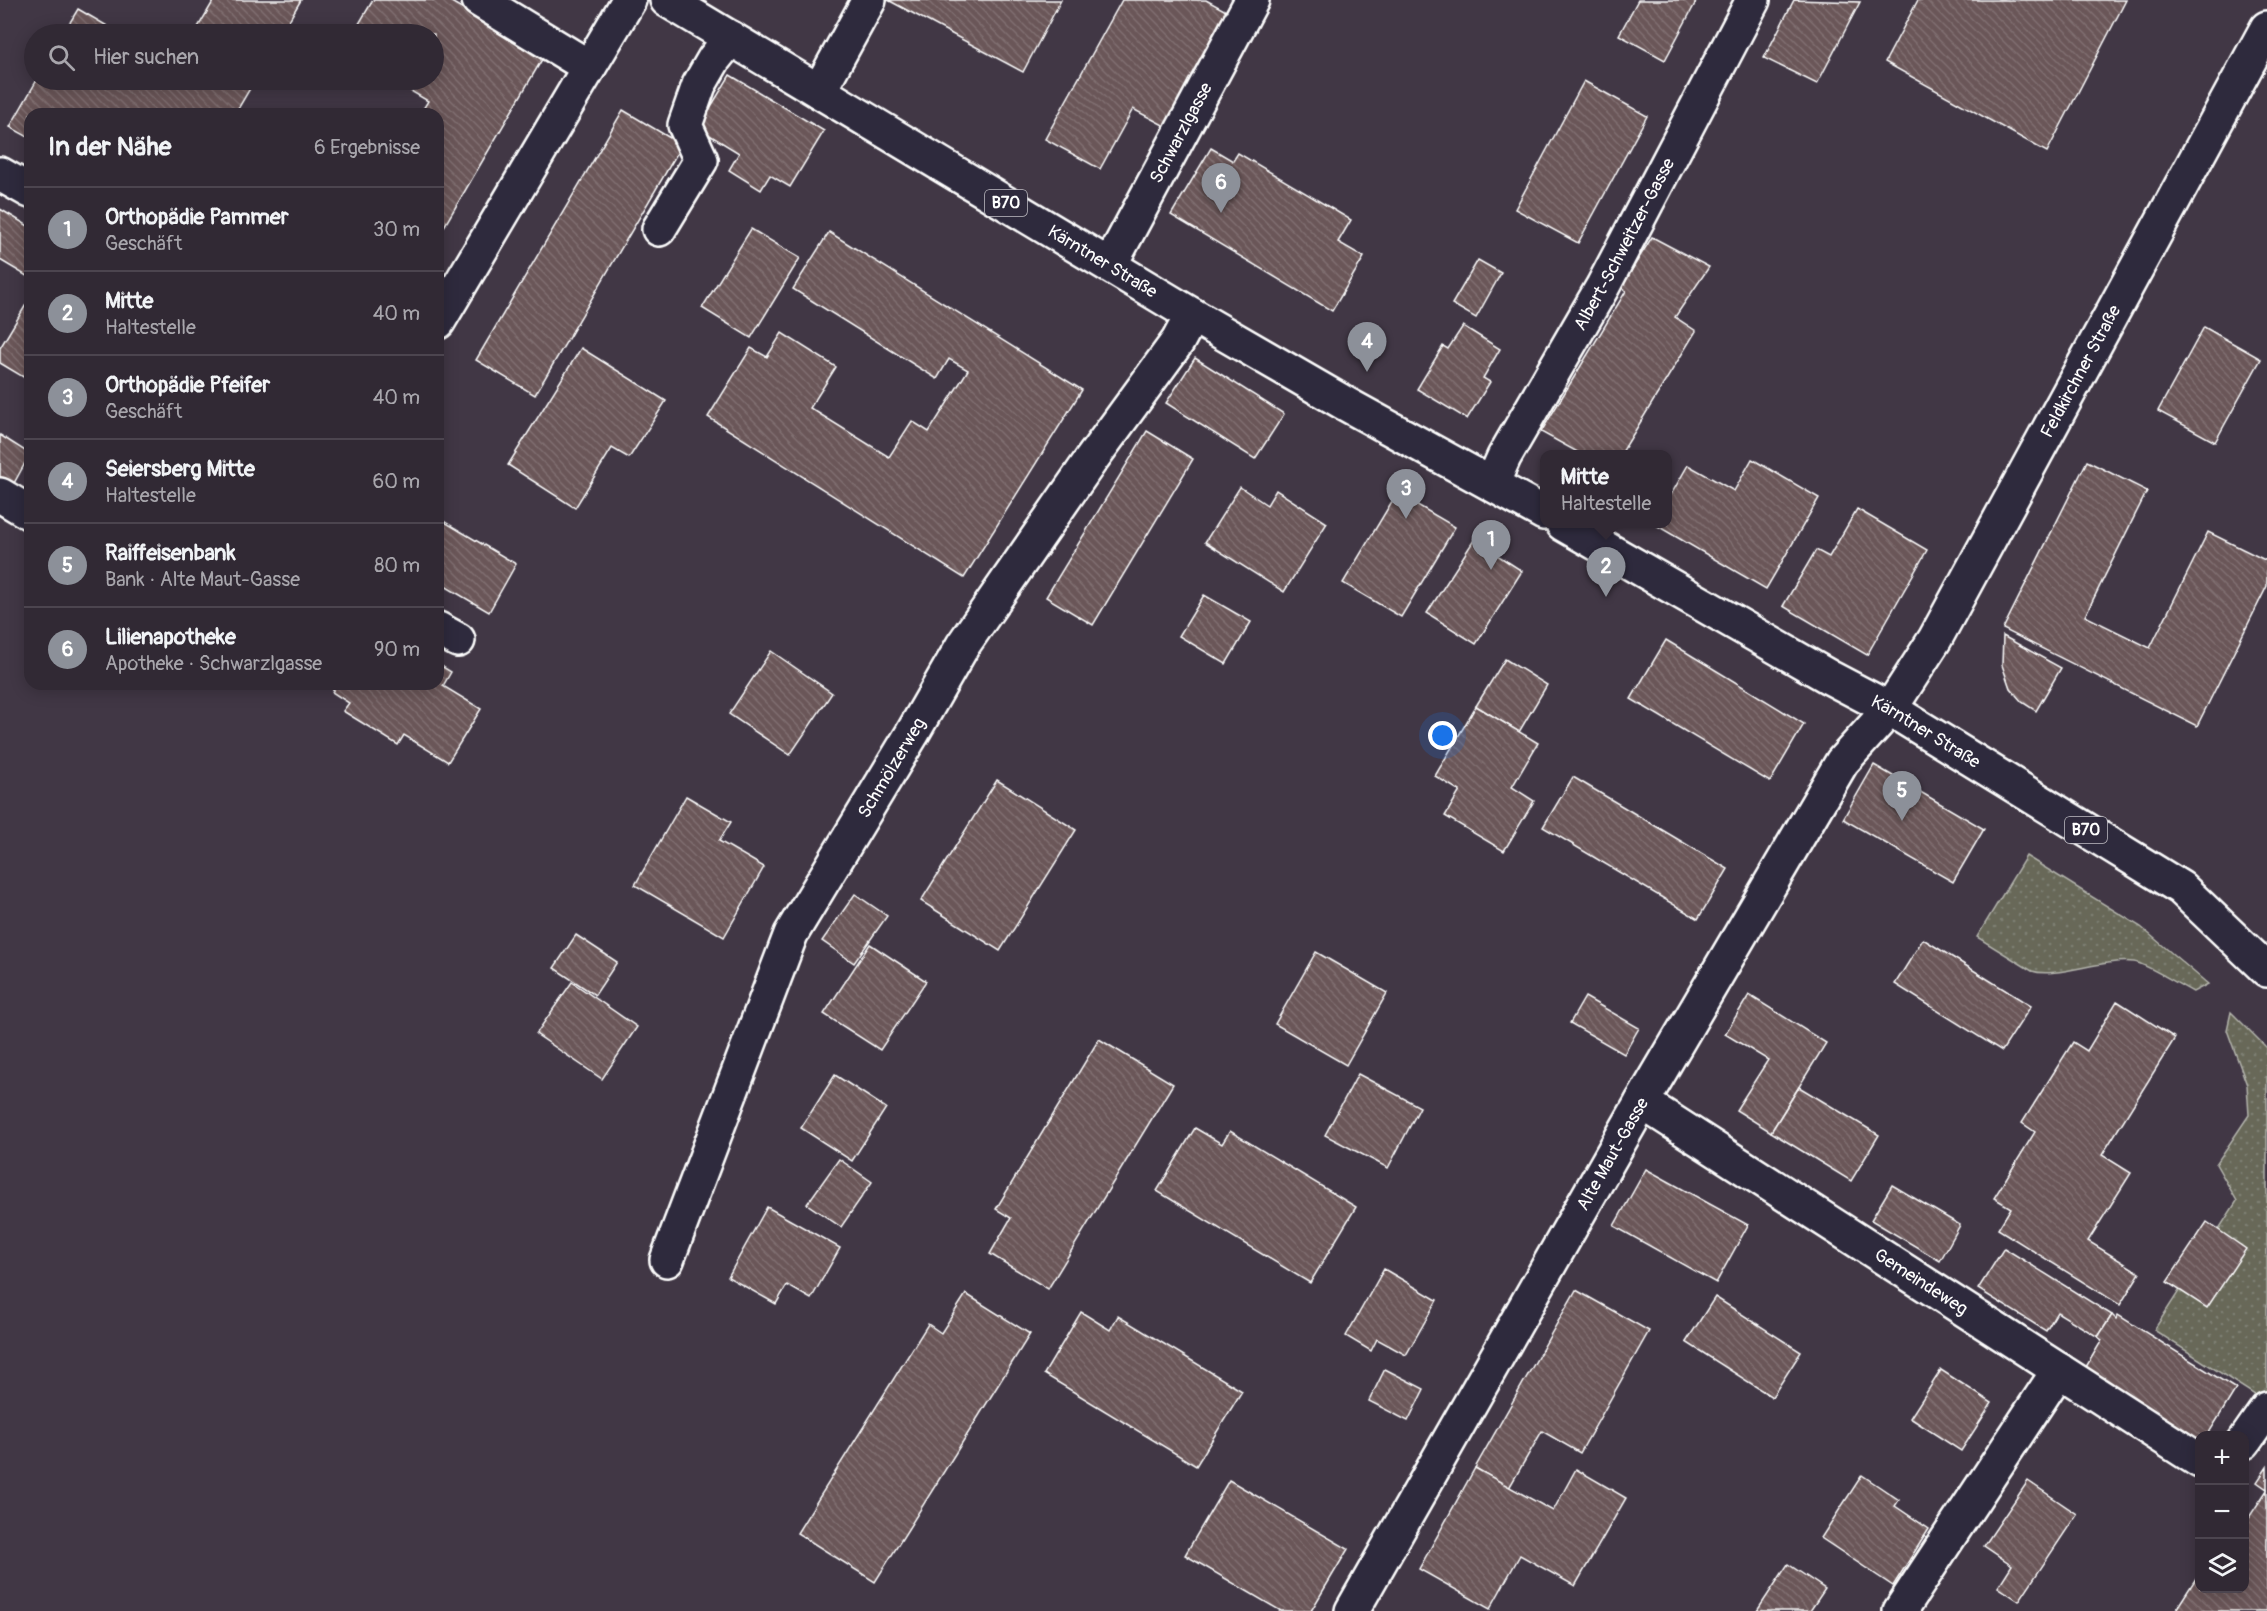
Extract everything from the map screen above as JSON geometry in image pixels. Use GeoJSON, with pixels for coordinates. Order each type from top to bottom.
{"type":"FeatureCollection","features":[{"type":"Feature","properties":{"kind":"street"},"geometry":{"type":"LineString","coordinates":[[478,0],[589,67]]}},
{"type":"Feature","properties":{"kind":"street"},"geometry":{"type":"LineString","coordinates":[[444,312],[629,0]]}},
{"type":"Feature","properties":{"kind":"street","name":"Kärntner Straße"},"geometry":{"type":"LineString","coordinates":[[667,0],[1192,315],[1346,404],[1540,510]]}},
{"type":"Feature","properties":{"kind":"street"},"geometry":{"type":"LineString","coordinates":[[819,91],[869,0]]}},
{"type":"Feature","properties":{"kind":"street","name":"Schwarzlgasse"},"geometry":{"type":"LineString","coordinates":[[1110,265],[1252,0]]}},
{"type":"Feature","properties":{"kind":"street","name":"Albert-Schweitzer-Gasse"},"geometry":{"type":"LineString","coordinates":[[1492,484],[1504,458],[1603,286],[1753,0]]}},
{"type":"Feature","properties":{"kind":"street","name":"Feldkirchner Straße"},"geometry":{"type":"LineString","coordinates":[[1890,710],[1935,639],[2267,28]]}},
{"type":"Feature","properties":{"kind":"street"},"geometry":{"type":"LineString","coordinates":[[659,229],[701,160],[685,125],[699,85],[714,58],[731,38]]}},
{"type":"Feature","properties":{"kind":"street"},"geometry":{"type":"LineString","coordinates":[[0,174],[24,188]]}},
{"type":"Feature","properties":{"kind":"street","name":"Schmölzerweg"},"geometry":{"type":"LineString","coordinates":[[667,1260],[791,934],[963,645],[1091,460],[1167,358],[1192,315]]}},
{"type":"Feature","properties":{"kind":"street"},"geometry":{"type":"LineString","coordinates":[[0,495],[24,509]]}},
{"type":"Feature","properties":{"kind":"street","name":"Kärntner Straße"},"geometry":{"type":"LineString","coordinates":[[1570,528],[1890,710],[2181,888],[2267,970]]}},
{"type":"Feature","properties":{"kind":"street","name":"Alte Maut-Gasse"},"geometry":{"type":"LineString","coordinates":[[1352,1611],[1642,1102],[1842,762],[1890,710]]}},
{"type":"Feature","properties":{"kind":"street","name":"Gemeindeweg"},"geometry":{"type":"LineString","coordinates":[[1642,1102],[2195,1458]]}},
{"type":"Feature","properties":{"kind":"street"},"geometry":{"type":"LineString","coordinates":[[1900,1611],[2059,1370]]}},
{"type":"Feature","properties":{"kind":"street"},"geometry":{"type":"LineString","coordinates":[[2249,1435],[2267,1409]]}},
{"type":"Feature","properties":{"kind":"green space"},"geometry":{"type":"Polygon","coordinates":[[[2026,856],[2141,927],[2208,984],[2193,992],[2134,962],[2108,963],[2066,971],[2042,973],[2032,971],[1977,937],[2026,856]]]}},
{"type":"Feature","properties":{"kind":"green space"},"geometry":{"type":"Polygon","coordinates":[[[2231,1012],[2267,1048],[2267,1390],[2261,1399],[2154,1330],[2237,1201],[2216,1164],[2249,1115],[2247,1085],[2227,1030],[2231,1012]]]}},
{"type":"Feature","properties":{"kind":"building"},"geometry":{"type":"Polygon","coordinates":[[[214,0],[301,0],[287,24],[200,24],[214,0]]]}},
{"type":"Feature","properties":{"kind":"building"},"geometry":{"type":"Polygon","coordinates":[[[373,0],[448,0],[544,56],[444,227],[444,108],[424,108],[428,101],[409,90],[444,90],[444,24],[359,24],[373,0]]]}},
{"type":"Feature","properties":{"kind":"building"},"geometry":{"type":"Polygon","coordinates":[[[888,0],[1061,0],[1023,72],[888,0]]]}},
{"type":"Feature","properties":{"kind":"building"},"geometry":{"type":"Polygon","coordinates":[[[1122,0],[1206,0],[1228,12],[1165,126],[1133,109],[1100,169],[1045,139],[1122,0]]]}},
{"type":"Feature","properties":{"kind":"building"},"geometry":{"type":"Polygon","coordinates":[[[1638,0],[1697,0],[1665,60],[1619,35],[1638,0]]]}},
{"type":"Feature","properties":{"kind":"building"},"geometry":{"type":"Polygon","coordinates":[[[1794,0],[1860,2],[1817,84],[1764,58],[1794,0]]]}},
{"type":"Feature","properties":{"kind":"building"},"geometry":{"type":"Polygon","coordinates":[[[1918,0],[2126,0],[2047,152],[1885,62],[1918,0]]]}},
{"type":"Feature","properties":{"kind":"building"},"geometry":{"type":"Polygon","coordinates":[[[78,9],[104,24],[69,24],[78,9]]]}},
{"type":"Feature","properties":{"kind":"building"},"geometry":{"type":"Polygon","coordinates":[[[730,75],[824,131],[790,187],[770,175],[761,190],[729,170],[739,153],[698,128],[730,75]]]}},
{"type":"Feature","properties":{"kind":"building"},"geometry":{"type":"Polygon","coordinates":[[[1584,81],[1647,116],[1578,243],[1515,209],[1584,81]]]}},
{"type":"Feature","properties":{"kind":"building"},"geometry":{"type":"Polygon","coordinates":[[[31,90],[249,90],[239,108],[24,108],[24,135],[10,127],[31,90]]]}},
{"type":"Feature","properties":{"kind":"building"},"geometry":{"type":"Polygon","coordinates":[[[623,110],[682,145],[535,395],[476,360],[623,110]]]}},
{"type":"Feature","properties":{"kind":"building"},"geometry":{"type":"Polygon","coordinates":[[[1211,148],[1233,161],[1238,153],[1351,220],[1338,242],[1364,257],[1332,311],[1171,215],[1211,148]]]}},
{"type":"Feature","properties":{"kind":"building"},"geometry":{"type":"Polygon","coordinates":[[[0,209],[24,223],[24,274],[0,260],[0,209]]]}},
{"type":"Feature","properties":{"kind":"building"},"geometry":{"type":"Polygon","coordinates":[[[751,229],[800,258],[751,338],[702,308],[751,229]]]}},
{"type":"Feature","properties":{"kind":"building"},"geometry":{"type":"Polygon","coordinates":[[[829,232],[1082,390],[964,578],[708,417],[751,348],[767,357],[782,333],[836,367],[810,408],[889,457],[912,421],[929,432],[968,370],[949,359],[937,379],[793,289],[829,232]]]}},
{"type":"Feature","properties":{"kind":"building"},"geometry":{"type":"Polygon","coordinates":[[[1652,237],[1709,267],[1675,317],[1696,331],[1623,450],[1574,450],[1541,432],[1626,291],[1621,287],[1652,237]]]}},
{"type":"Feature","properties":{"kind":"building"},"geometry":{"type":"Polygon","coordinates":[[[1478,260],[1501,273],[1476,318],[1452,304],[1478,260]]]}},
{"type":"Feature","properties":{"kind":"building"},"geometry":{"type":"Polygon","coordinates":[[[24,308],[24,377],[0,363],[0,348],[24,308]]]}},
{"type":"Feature","properties":{"kind":"building"},"geometry":{"type":"Polygon","coordinates":[[[1463,326],[1500,349],[1483,378],[1490,382],[1467,419],[1417,389],[1443,346],[1448,349],[1463,326]]]}},
{"type":"Feature","properties":{"kind":"building"},"geometry":{"type":"Polygon","coordinates":[[[2204,327],[2261,359],[2215,442],[2158,411],[2204,327]]]}},
{"type":"Feature","properties":{"kind":"building"},"geometry":{"type":"Polygon","coordinates":[[[581,348],[666,401],[629,458],[612,448],[575,508],[508,465],[581,348]]]}},
{"type":"Feature","properties":{"kind":"building"},"geometry":{"type":"Polygon","coordinates":[[[1195,358],[1284,414],[1255,459],[1166,403],[1195,358]]]}},
{"type":"Feature","properties":{"kind":"building"},"geometry":{"type":"Polygon","coordinates":[[[1147,431],[1193,459],[1093,625],[1046,597],[1147,431]]]}},
{"type":"Feature","properties":{"kind":"building"},"geometry":{"type":"Polygon","coordinates":[[[0,435],[24,450],[24,465],[13,485],[0,477],[0,435]]]}},
{"type":"Feature","properties":{"kind":"building"},"geometry":{"type":"Polygon","coordinates":[[[1752,459],[1819,498],[1766,589],[1661,528],[1672,528],[1672,493],[1688,465],[1734,491],[1752,459]]]}},
{"type":"Feature","properties":{"kind":"building"},"geometry":{"type":"Polygon","coordinates":[[[2087,461],[2147,491],[2085,616],[2150,648],[2208,532],[2267,561],[2267,586],[2197,726],[2003,629],[2087,461]]]}},
{"type":"Feature","properties":{"kind":"building"},"geometry":{"type":"Polygon","coordinates":[[[1240,487],[1267,505],[1276,490],[1327,523],[1284,592],[1205,542],[1240,487]]]}},
{"type":"Feature","properties":{"kind":"building"},"geometry":{"type":"Polygon","coordinates":[[[1397,493],[1455,527],[1401,617],[1343,583],[1397,493]]]}},
{"type":"Feature","properties":{"kind":"building"},"geometry":{"type":"Polygon","coordinates":[[[1857,509],[1927,550],[1867,655],[1783,606],[1816,550],[1829,557],[1857,509]]]}},
{"type":"Feature","properties":{"kind":"building"},"geometry":{"type":"Polygon","coordinates":[[[444,522],[516,564],[489,612],[444,586],[444,522]]]}},
{"type":"Feature","properties":{"kind":"building"},"geometry":{"type":"Polygon","coordinates":[[[1474,540],[1522,571],[1476,644],[1427,613],[1474,540]]]}},
{"type":"Feature","properties":{"kind":"building"},"geometry":{"type":"Polygon","coordinates":[[[1204,595],[1251,622],[1226,664],[1179,636],[1204,595]]]}},
{"type":"Feature","properties":{"kind":"building"},"geometry":{"type":"Polygon","coordinates":[[[2003,636],[2061,668],[2036,711],[2022,702],[2010,688],[2002,665],[2003,636]]]}},
{"type":"Feature","properties":{"kind":"building"},"geometry":{"type":"Polygon","coordinates":[[[1666,640],[1804,724],[1770,782],[1631,699],[1666,640]]]}},
{"type":"Feature","properties":{"kind":"building"},"geometry":{"type":"Polygon","coordinates":[[[771,651],[832,693],[790,755],[729,714],[771,651]]]}},
{"type":"Feature","properties":{"kind":"building"},"geometry":{"type":"Polygon","coordinates":[[[1505,659],[1547,685],[1519,732],[1476,706],[1505,659]]]}},
{"type":"Feature","properties":{"kind":"building"},"geometry":{"type":"Polygon","coordinates":[[[444,668],[451,672],[444,684],[444,668]]]}},
{"type":"Feature","properties":{"kind":"building"},"geometry":{"type":"Polygon","coordinates":[[[444,687],[481,709],[448,762],[404,735],[398,745],[343,711],[349,703],[332,692],[333,690],[444,690],[444,687]]]}},
{"type":"Feature","properties":{"kind":"building"},"geometry":{"type":"Polygon","coordinates":[[[1476,706],[1538,743],[1512,787],[1534,801],[1504,851],[1445,816],[1460,791],[1435,776],[1476,706]]]}},
{"type":"Feature","properties":{"kind":"building"},"geometry":{"type":"Polygon","coordinates":[[[1874,765],[1984,829],[1953,882],[1843,819],[1874,765]]]}},
{"type":"Feature","properties":{"kind":"building"},"geometry":{"type":"Polygon","coordinates":[[[1573,777],[1728,869],[1698,919],[1543,827],[1573,777]]]}},
{"type":"Feature","properties":{"kind":"building"},"geometry":{"type":"Polygon","coordinates":[[[997,780],[1076,830],[1000,951],[921,901],[997,780]]]}},
{"type":"Feature","properties":{"kind":"building"},"geometry":{"type":"Polygon","coordinates":[[[686,796],[731,822],[719,841],[764,867],[724,937],[635,885],[686,796]]]}},
{"type":"Feature","properties":{"kind":"building"},"geometry":{"type":"Polygon","coordinates":[[[855,894],[887,916],[854,963],[822,941],[855,894]]]}},
{"type":"Feature","properties":{"kind":"building"},"geometry":{"type":"Polygon","coordinates":[[[576,935],[617,962],[595,995],[554,968],[576,935]]]}},
{"type":"Feature","properties":{"kind":"building"},"geometry":{"type":"Polygon","coordinates":[[[1923,939],[2031,1006],[2002,1051],[1895,984],[1923,939]]]}},
{"type":"Feature","properties":{"kind":"building"},"geometry":{"type":"Polygon","coordinates":[[[870,944],[926,981],[880,1050],[824,1014],[870,944]]]}},
{"type":"Feature","properties":{"kind":"building"},"geometry":{"type":"Polygon","coordinates":[[[1316,952],[1387,993],[1346,1065],[1275,1024],[1316,952]]]}},
{"type":"Feature","properties":{"kind":"building"},"geometry":{"type":"Polygon","coordinates":[[[572,982],[637,1027],[602,1079],[536,1034],[572,982]]]}},
{"type":"Feature","properties":{"kind":"building"},"geometry":{"type":"Polygon","coordinates":[[[1749,995],[1826,1043],[1771,1132],[1736,1110],[1768,1060],[1725,1034],[1749,995]]]}},
{"type":"Feature","properties":{"kind":"building"},"geometry":{"type":"Polygon","coordinates":[[[1585,997],[1639,1028],[1624,1054],[1570,1023],[1585,997]]]}},
{"type":"Feature","properties":{"kind":"building"},"geometry":{"type":"Polygon","coordinates":[[[2117,1001],[2175,1038],[2102,1155],[2131,1173],[2088,1241],[2140,1273],[2120,1305],[1998,1229],[2011,1208],[1994,1198],[2035,1132],[2022,1123],[2073,1042],[2087,1051],[2117,1001]]]}},
{"type":"Feature","properties":{"kind":"building"},"geometry":{"type":"Polygon","coordinates":[[[1099,1039],[1173,1084],[1048,1289],[990,1254],[1011,1218],[996,1209],[1099,1039]]]}},
{"type":"Feature","properties":{"kind":"building"},"geometry":{"type":"Polygon","coordinates":[[[1358,1074],[1420,1107],[1388,1168],[1325,1135],[1358,1074]]]}},
{"type":"Feature","properties":{"kind":"building"},"geometry":{"type":"Polygon","coordinates":[[[835,1075],[886,1108],[852,1161],[801,1128],[835,1075]]]}},
{"type":"Feature","properties":{"kind":"building"},"geometry":{"type":"Polygon","coordinates":[[[1799,1087],[1879,1135],[1851,1181],[1771,1132],[1799,1087]]]}},
{"type":"Feature","properties":{"kind":"building"},"geometry":{"type":"Polygon","coordinates":[[[1195,1128],[1222,1144],[1230,1131],[1356,1207],[1310,1283],[1157,1191],[1195,1128]]]}},
{"type":"Feature","properties":{"kind":"building"},"geometry":{"type":"Polygon","coordinates":[[[839,1159],[872,1182],[841,1227],[807,1204],[839,1159]]]}},
{"type":"Feature","properties":{"kind":"building"},"geometry":{"type":"Polygon","coordinates":[[[1646,1169],[1748,1225],[1716,1283],[1614,1226],[1646,1169]]]}},
{"type":"Feature","properties":{"kind":"building"},"geometry":{"type":"Polygon","coordinates":[[[1892,1185],[1960,1225],[1940,1261],[1871,1220],[1892,1185]]]}},
{"type":"Feature","properties":{"kind":"building"},"geometry":{"type":"Polygon","coordinates":[[[767,1207],[840,1248],[811,1299],[787,1285],[776,1304],[728,1277],[767,1207]]]}},
{"type":"Feature","properties":{"kind":"building"},"geometry":{"type":"Polygon","coordinates":[[[2207,1222],[2246,1249],[2207,1308],[2167,1282],[2207,1222]]]}},
{"type":"Feature","properties":{"kind":"building"},"geometry":{"type":"Polygon","coordinates":[[[2004,1248],[2112,1315],[2098,1337],[2057,1312],[2046,1331],[1978,1289],[2004,1248]]]}},
{"type":"Feature","properties":{"kind":"building"},"geometry":{"type":"Polygon","coordinates":[[[1384,1269],[1437,1300],[1406,1355],[1377,1339],[1371,1351],[1346,1336],[1384,1269]]]}},
{"type":"Feature","properties":{"kind":"building"},"geometry":{"type":"Polygon","coordinates":[[[1576,1290],[1649,1331],[1580,1453],[1542,1431],[1509,1488],[1475,1468],[1576,1290]]]}},
{"type":"Feature","properties":{"kind":"building"},"geometry":{"type":"Polygon","coordinates":[[[966,1294],[1030,1334],[875,1582],[797,1533],[928,1324],[941,1333],[966,1294]]]}},
{"type":"Feature","properties":{"kind":"building"},"geometry":{"type":"Polygon","coordinates":[[[1715,1297],[1801,1352],[1772,1397],[1686,1342],[1715,1297]]]}},
{"type":"Feature","properties":{"kind":"building"},"geometry":{"type":"Polygon","coordinates":[[[1081,1312],[1110,1330],[1118,1316],[1242,1391],[1196,1466],[1044,1374],[1081,1312]]]}},
{"type":"Feature","properties":{"kind":"building"},"geometry":{"type":"Polygon","coordinates":[[[2112,1315],[2116,1319],[2118,1315],[2236,1389],[2210,1431],[2195,1431],[2195,1442],[2083,1372],[2102,1340],[2098,1337],[2112,1315]]]}},
{"type":"Feature","properties":{"kind":"building"},"geometry":{"type":"Polygon","coordinates":[[[1385,1369],[1424,1389],[1408,1421],[1369,1401],[1385,1369]]]}},
{"type":"Feature","properties":{"kind":"building"},"geometry":{"type":"Polygon","coordinates":[[[1941,1370],[1992,1403],[1961,1451],[1910,1418],[1941,1370]]]}},
{"type":"Feature","properties":{"kind":"building"},"geometry":{"type":"Polygon","coordinates":[[[2267,1467],[2267,1489],[2257,1482],[2267,1467]]]}},
{"type":"Feature","properties":{"kind":"building"},"geometry":{"type":"Polygon","coordinates":[[[1475,1468],[1553,1511],[1576,1469],[1626,1498],[1575,1586],[1520,1555],[1490,1609],[1419,1569],[1475,1468]]]}},
{"type":"Feature","properties":{"kind":"building"},"geometry":{"type":"Polygon","coordinates":[[[1862,1475],[1899,1500],[1895,1506],[1929,1529],[1893,1586],[1821,1538],[1862,1475]]]}},
{"type":"Feature","properties":{"kind":"building"},"geometry":{"type":"Polygon","coordinates":[[[1229,1480],[1348,1549],[1311,1611],[1281,1611],[1185,1555],[1229,1480]]]}},
{"type":"Feature","properties":{"kind":"building"},"geometry":{"type":"Polygon","coordinates":[[[2028,1481],[2077,1514],[2019,1601],[1998,1587],[2012,1565],[1984,1546],[2028,1481]]]}},
{"type":"Feature","properties":{"kind":"building"},"geometry":{"type":"Polygon","coordinates":[[[2267,1490],[2267,1611],[2175,1611],[2195,1580],[2195,1593],[2249,1593],[2249,1517],[2267,1490]]]}},
{"type":"Feature","properties":{"kind":"building"},"geometry":{"type":"Polygon","coordinates":[[[1788,1564],[1825,1589],[1810,1611],[1757,1611],[1788,1564]]]}},
{"type":"Feature","properties":{"kind":"place","name":"Lilienapotheke"},"geometry":{"type":"Point","coordinates":[1221,213]}},
{"type":"Feature","properties":{"kind":"place","name":"Seiersberg Mitte"},"geometry":{"type":"Point","coordinates":[1367,372]}},
{"type":"Feature","properties":{"kind":"place","name":"Orthopädie Pfeifer"},"geometry":{"type":"Point","coordinates":[1406,519]}},
{"type":"Feature","properties":{"kind":"place","name":"Orthopädie Pammer"},"geometry":{"type":"Point","coordinates":[1491,570]}},
{"type":"Feature","properties":{"kind":"place","name":"Mitte"},"geometry":{"type":"Point","coordinates":[1606,597]}},
{"type":"Feature","properties":{"kind":"place","name":"Raiffeisenbank"},"geometry":{"type":"Point","coordinates":[1902,821]}}]}
